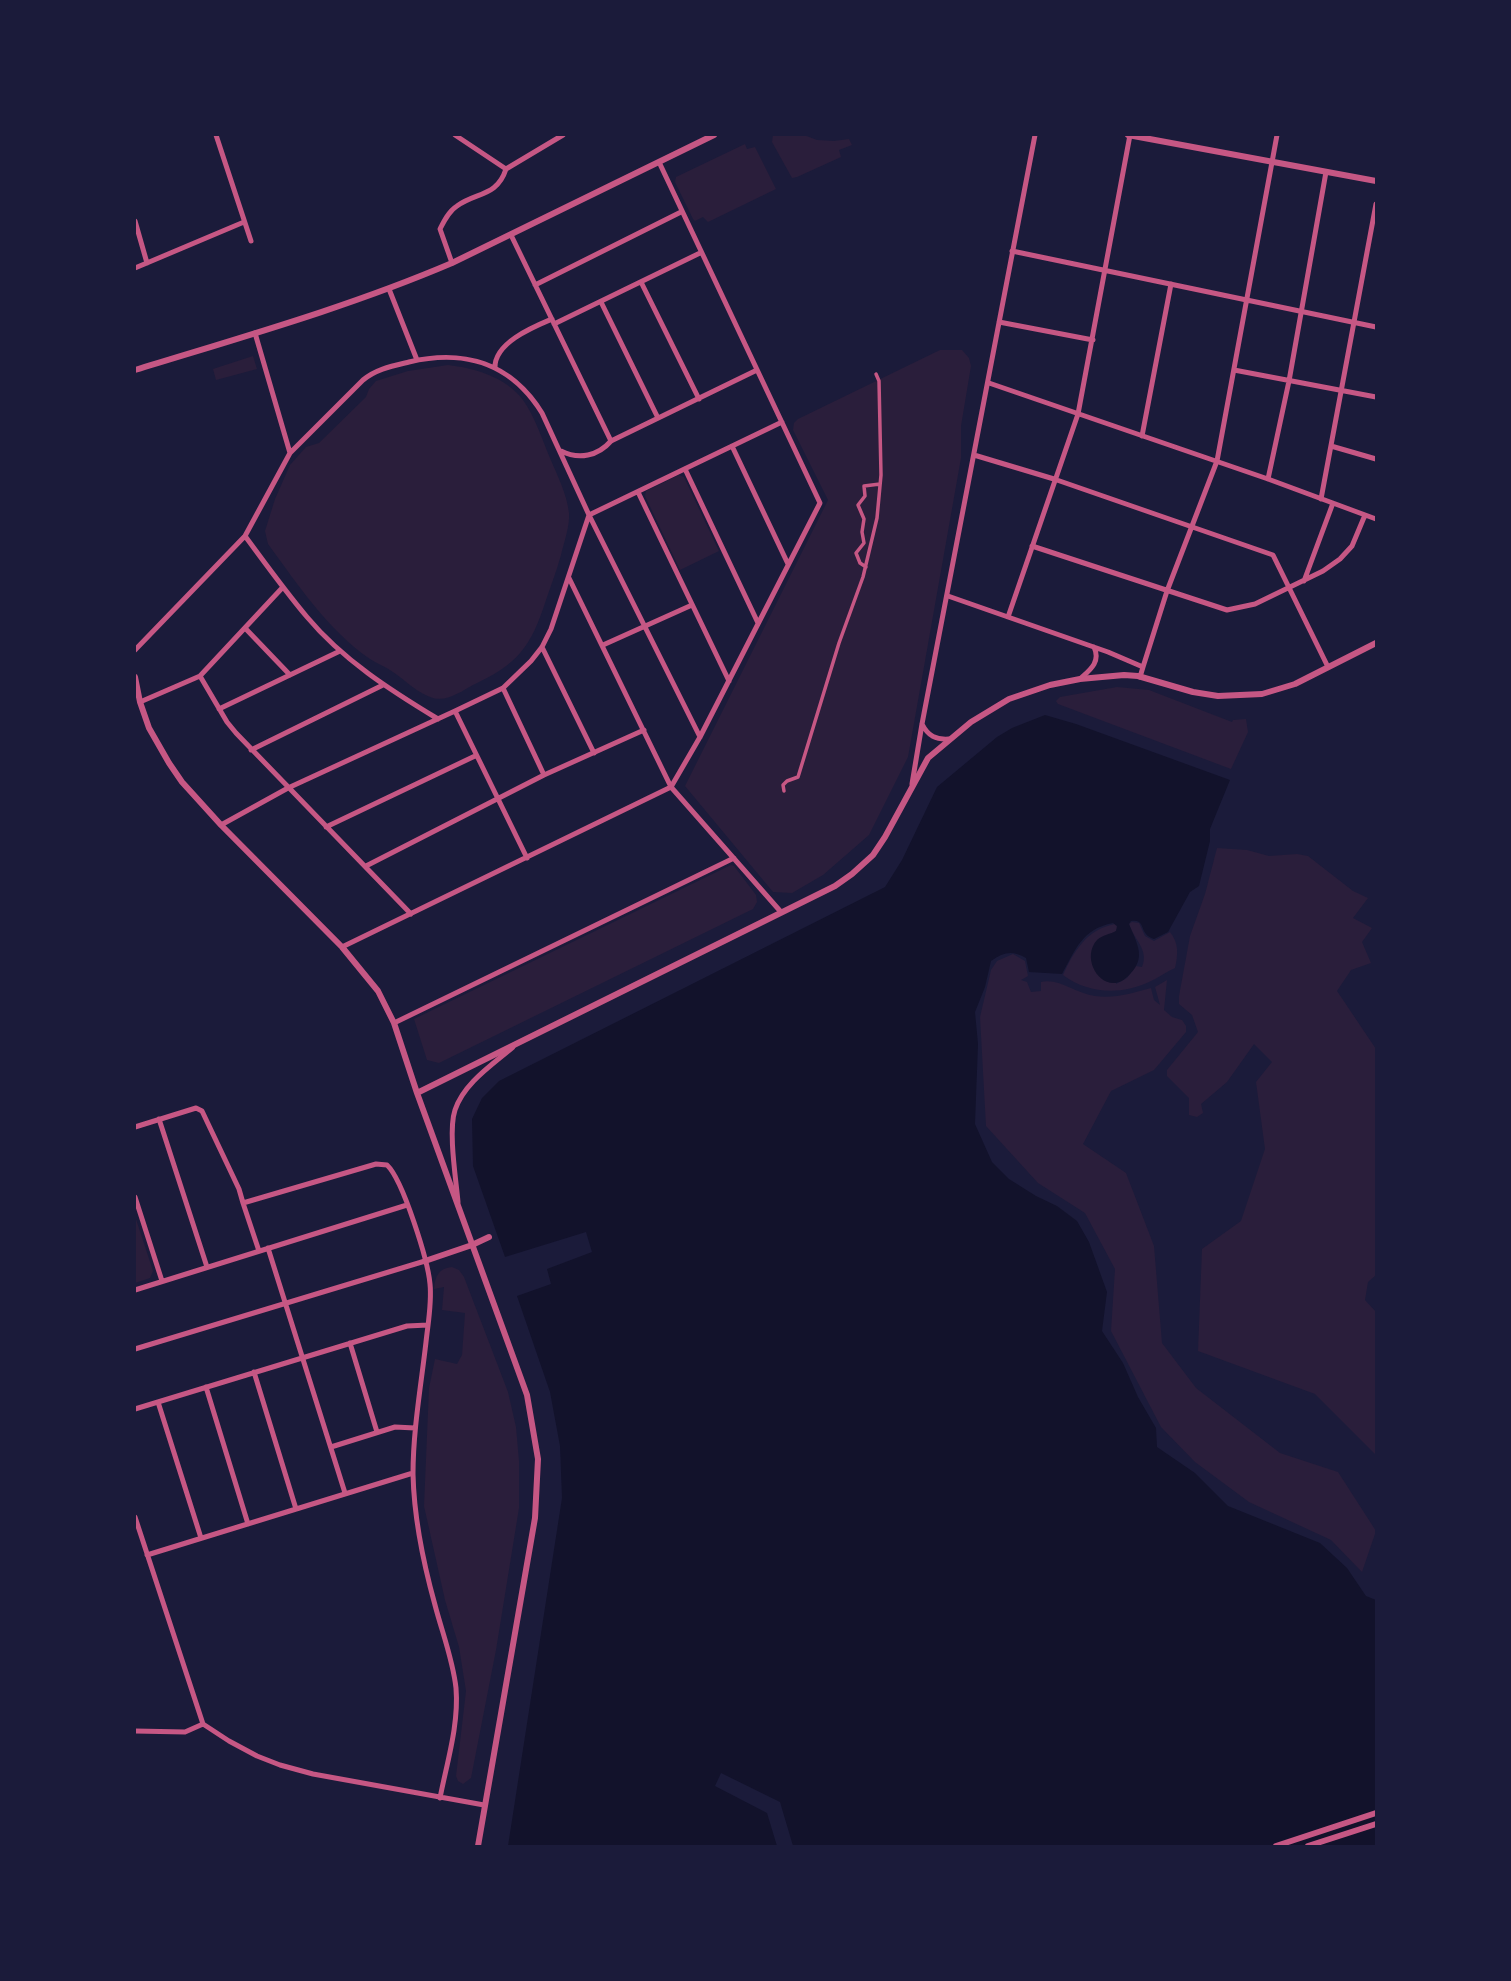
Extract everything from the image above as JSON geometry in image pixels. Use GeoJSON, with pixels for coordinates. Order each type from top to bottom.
{"type":"FeatureCollection","features":[{"type":"Feature","properties":{"kind":"street"},"geometry":{"type":"LineString","coordinates":[[216,135],[251,241]]}},
{"type":"Feature","properties":{"kind":"street"},"geometry":{"type":"LineString","coordinates":[[455,135],[506,169]]}},
{"type":"Feature","properties":{"kind":"street"},"geometry":{"type":"LineString","coordinates":[[452,263],[440,227],[458,205],[502,182],[506,169],[563,135]]}},
{"type":"Feature","properties":{"kind":"street"},"geometry":{"type":"LineString","coordinates":[[135,370],[388,289],[452,263],[714,135]]}},
{"type":"Feature","properties":{"kind":"street"},"geometry":{"type":"LineString","coordinates":[[912,784],[1035,135]]}},
{"type":"Feature","properties":{"kind":"street"},"geometry":{"type":"LineString","coordinates":[[1008,617],[1078,414],[1129,135],[1376,181]]}},
{"type":"Feature","properties":{"kind":"street"},"geometry":{"type":"LineString","coordinates":[[1140,677],[1167,591],[1217,461],[1277,135]]}},
{"type":"Feature","properties":{"kind":"street"},"geometry":{"type":"LineString","coordinates":[[342,947],[671,787],[700,737],[820,503],[659,162]]}},
{"type":"Feature","properties":{"kind":"street"},"geometry":{"type":"LineString","coordinates":[[1268,479],[1289,381],[1326,172]]}},
{"type":"Feature","properties":{"kind":"street"},"geometry":{"type":"LineString","coordinates":[[1321,499],[1376,204]]}},
{"type":"Feature","properties":{"kind":"street"},"geometry":{"type":"LineString","coordinates":[[535,285],[681,212]]}},
{"type":"Feature","properties":{"kind":"street"},"geometry":{"type":"LineString","coordinates":[[135,221],[147,263]]}},
{"type":"Feature","properties":{"kind":"street"},"geometry":{"type":"LineString","coordinates":[[135,268],[244,222]]}},
{"type":"Feature","properties":{"kind":"street"},"geometry":{"type":"LineString","coordinates":[[511,234],[611,440]]}},
{"type":"Feature","properties":{"kind":"street"},"geometry":{"type":"LineString","coordinates":[[1012,251],[1376,327]]}},
{"type":"Feature","properties":{"kind":"street"},"geometry":{"type":"LineString","coordinates":[[495,368],[495,359],[504,347],[527,330],[601,302],[701,253]]}},
{"type":"Feature","properties":{"kind":"street"},"geometry":{"type":"LineString","coordinates":[[1367,255],[1376,256]]}},
{"type":"Feature","properties":{"kind":"street"},"geometry":{"type":"LineString","coordinates":[[641,282],[699,399]]}},
{"type":"Feature","properties":{"kind":"street"},"geometry":{"type":"LineString","coordinates":[[1142,436],[1171,284]]}},
{"type":"Feature","properties":{"kind":"street"},"geometry":{"type":"LineString","coordinates":[[388,289],[417,360]]}},
{"type":"Feature","properties":{"kind":"street"},"geometry":{"type":"LineString","coordinates":[[601,302],[658,418]]}},
{"type":"Feature","properties":{"kind":"street"},"geometry":{"type":"LineString","coordinates":[[999,322],[1093,340]]}},
{"type":"Feature","properties":{"kind":"street"},"geometry":{"type":"LineString","coordinates":[[255,333],[290,453]]}},
{"type":"Feature","properties":{"kind":"street"},"geometry":{"type":"LineString","coordinates":[[135,650],[245,536],[290,453],[369,375],[417,360],[459,358],[480,361],[523,388],[533,399],[700,737]]}},
{"type":"Feature","properties":{"kind":"street"},"geometry":{"type":"LineString","coordinates":[[561,451],[581,457],[602,449],[611,440],[757,370]]}},
{"type":"Feature","properties":{"kind":"street"},"geometry":{"type":"LineString","coordinates":[[1234,370],[1376,397]]}},
{"type":"Feature","properties":{"kind":"street"},"geometry":{"type":"LineString","coordinates":[[784,791],[783,785],[787,781],[798,777],[839,643],[866,567],[877,518],[880,484],[879,381],[876,374]]}},
{"type":"Feature","properties":{"kind":"street"},"geometry":{"type":"LineString","coordinates":[[989,383],[1376,519]]}},
{"type":"Feature","properties":{"kind":"street"},"geometry":{"type":"LineString","coordinates":[[221,825],[288,788],[503,688],[525,668],[542,647],[551,629],[589,515],[782,422]]}},
{"type":"Feature","properties":{"kind":"street"},"geometry":{"type":"LineString","coordinates":[[732,446],[788,564]]}},
{"type":"Feature","properties":{"kind":"street"},"geometry":{"type":"LineString","coordinates":[[1331,446],[1376,459]]}},
{"type":"Feature","properties":{"kind":"street"},"geometry":{"type":"LineString","coordinates":[[974,455],[1054,479],[1273,555],[1328,667]]}},
{"type":"Feature","properties":{"kind":"street"},"geometry":{"type":"LineString","coordinates":[[685,469],[758,623]]}},
{"type":"Feature","properties":{"kind":"street"},"geometry":{"type":"LineString","coordinates":[[866,567],[860,563],[856,553],[864,543],[864,519],[858,505],[864,496],[864,486],[880,484]]}},
{"type":"Feature","properties":{"kind":"street"},"geometry":{"type":"LineString","coordinates":[[638,492],[729,681]]}},
{"type":"Feature","properties":{"kind":"street"},"geometry":{"type":"LineString","coordinates":[[1304,581],[1333,503]]}},
{"type":"Feature","properties":{"kind":"street"},"geometry":{"type":"LineString","coordinates":[[1032,546],[1227,610],[1255,604],[1323,571],[1352,546],[1365,515]]}},
{"type":"Feature","properties":{"kind":"street"},"geometry":{"type":"LineString","coordinates":[[245,536],[307,617],[340,651],[383,685],[438,719]]}},
{"type":"Feature","properties":{"kind":"street"},"geometry":{"type":"LineString","coordinates":[[569,578],[671,787],[781,912]]}},
{"type":"Feature","properties":{"kind":"street"},"geometry":{"type":"LineString","coordinates":[[140,702],[200,676],[283,587]]}},
{"type":"Feature","properties":{"kind":"street"},"geometry":{"type":"LineString","coordinates":[[948,596],[1143,667]]}},
{"type":"Feature","properties":{"kind":"street"},"geometry":{"type":"LineString","coordinates":[[603,645],[692,605]]}},
{"type":"Feature","properties":{"kind":"street"},"geometry":{"type":"LineString","coordinates":[[245,628],[290,674]]}},
{"type":"Feature","properties":{"kind":"street"},"geometry":{"type":"LineString","coordinates":[[417,1093],[835,886],[873,855],[928,758],[971,722],[1009,699],[1051,685],[1124,675],[1193,692],[1242,696],[1278,690],[1376,643]]}},
{"type":"Feature","properties":{"kind":"street"},"geometry":{"type":"LineString","coordinates":[[542,647],[594,753]]}},
{"type":"Feature","properties":{"kind":"street"},"geometry":{"type":"LineString","coordinates":[[1080,679],[1096,661],[1097,653],[1094,647]]}},
{"type":"Feature","properties":{"kind":"street"},"geometry":{"type":"LineString","coordinates":[[219,709],[340,651]]}},
{"type":"Feature","properties":{"kind":"street"},"geometry":{"type":"LineString","coordinates":[[200,676],[219,709],[251,750],[411,914]]}},
{"type":"Feature","properties":{"kind":"street"},"geometry":{"type":"LineString","coordinates":[[135,677],[149,728],[182,782],[342,947],[378,991],[394,1023],[527,1395],[538,1459],[533,1531],[478,1846]]}},
{"type":"Feature","properties":{"kind":"street"},"geometry":{"type":"LineString","coordinates":[[251,750],[383,685]]}},
{"type":"Feature","properties":{"kind":"street"},"geometry":{"type":"LineString","coordinates":[[503,688],[544,775]]}},
{"type":"Feature","properties":{"kind":"street"},"geometry":{"type":"LineString","coordinates":[[455,711],[527,858]]}},
{"type":"Feature","properties":{"kind":"street"},"geometry":{"type":"LineString","coordinates":[[922,724],[926,732],[935,738],[949,739]]}},
{"type":"Feature","properties":{"kind":"street"},"geometry":{"type":"LineString","coordinates":[[366,866],[544,775],[643,730]]}},
{"type":"Feature","properties":{"kind":"street"},"geometry":{"type":"LineString","coordinates":[[326,827],[475,756]]}},
{"type":"Feature","properties":{"kind":"street"},"geometry":{"type":"LineString","coordinates":[[394,1023],[734,858]]}},
{"type":"Feature","properties":{"kind":"street"},"geometry":{"type":"LineString","coordinates":[[459,1209],[453,1137],[455,1111],[468,1088],[518,1043]]}},
{"type":"Feature","properties":{"kind":"street"},"geometry":{"type":"LineString","coordinates":[[135,1127],[196,1108],[202,1111],[239,1189],[258,1251]]}},
{"type":"Feature","properties":{"kind":"street"},"geometry":{"type":"LineString","coordinates":[[159,1119],[207,1268]]}},
{"type":"Feature","properties":{"kind":"street"},"geometry":{"type":"LineString","coordinates":[[243,1203],[383,1163],[397,1177],[407,1205],[430,1283],[428,1325],[415,1428],[415,1508],[434,1605],[453,1668],[456,1700],[454,1730],[440,1798]]}},
{"type":"Feature","properties":{"kind":"street"},"geometry":{"type":"LineString","coordinates":[[135,1197],[162,1281]]}},
{"type":"Feature","properties":{"kind":"street"},"geometry":{"type":"LineString","coordinates":[[135,1290],[407,1205]]}},
{"type":"Feature","properties":{"kind":"street"},"geometry":{"type":"LineString","coordinates":[[135,1349],[425,1261],[489,1237]]}},
{"type":"Feature","properties":{"kind":"street"},"geometry":{"type":"LineString","coordinates":[[268,1248],[345,1493]]}},
{"type":"Feature","properties":{"kind":"street"},"geometry":{"type":"LineString","coordinates":[[135,1409],[407,1326],[428,1325]]}},
{"type":"Feature","properties":{"kind":"street"},"geometry":{"type":"LineString","coordinates":[[350,1343],[377,1432]]}},
{"type":"Feature","properties":{"kind":"street"},"geometry":{"type":"LineString","coordinates":[[254,1372],[296,1509]]}},
{"type":"Feature","properties":{"kind":"street"},"geometry":{"type":"LineString","coordinates":[[206,1387],[248,1524]]}},
{"type":"Feature","properties":{"kind":"street"},"geometry":{"type":"LineString","coordinates":[[158,1402],[201,1538]]}},
{"type":"Feature","properties":{"kind":"street"},"geometry":{"type":"LineString","coordinates":[[331,1447],[395,1427],[415,1428]]}},
{"type":"Feature","properties":{"kind":"street"},"geometry":{"type":"LineString","coordinates":[[147,1555],[413,1473]]}},
{"type":"Feature","properties":{"kind":"street"},"geometry":{"type":"LineString","coordinates":[[135,1517],[203,1724],[238,1746],[280,1765],[313,1774],[484,1805]]}},
{"type":"Feature","properties":{"kind":"street"},"geometry":{"type":"LineString","coordinates":[[135,1731],[185,1732],[203,1724]]}},
{"type":"Feature","properties":{"kind":"street"},"geometry":{"type":"LineString","coordinates":[[1276,1846],[1376,1813]]}},
{"type":"Feature","properties":{"kind":"street"},"geometry":{"type":"LineString","coordinates":[[1308,1846],[1376,1824]]}},
{"type":"Feature","properties":{"kind":"shaded area"},"geometry":{"type":"Polygon","coordinates":[[[773,135],[804,135],[817,140],[834,141],[849,139],[852,145],[839,150],[841,157],[792,178],[772,142],[773,135]]]}},
{"type":"Feature","properties":{"kind":"shaded area"},"geometry":{"type":"Polygon","coordinates":[[[745,144],[747,149],[755,147],[776,189],[708,222],[703,217],[695,221],[675,182],[676,177],[745,144]]]}},
{"type":"Feature","properties":{"kind":"shaded area"},"geometry":{"type":"Polygon","coordinates":[[[940,350],[962,350],[969,358],[971,366],[961,426],[961,458],[908,757],[869,835],[823,875],[792,893],[773,892],[685,786],[828,500],[793,430],[794,423],[940,350]]]}},
{"type":"Feature","properties":{"kind":"shaded area"},"geometry":{"type":"Polygon","coordinates":[[[253,356],[257,369],[216,380],[213,369],[253,356]]]}},
{"type":"Feature","properties":{"kind":"shaded area"},"geometry":{"type":"Polygon","coordinates":[[[448,365],[489,375],[508,385],[523,400],[535,421],[561,485],[569,518],[558,566],[535,630],[521,652],[488,677],[454,695],[438,699],[428,696],[370,659],[341,635],[314,606],[268,544],[265,531],[290,465],[306,447],[319,443],[366,397],[376,381],[408,371],[448,365]]]}},
{"type":"Feature","properties":{"kind":"shaded area"},"geometry":{"type":"Polygon","coordinates":[[[679,475],[684,477],[719,551],[680,570],[645,496],[646,491],[679,475]]]}},
{"type":"Feature","properties":{"kind":"shaded area"},"geometry":{"type":"Polygon","coordinates":[[[1117,687],[1149,690],[1232,722],[1246,719],[1248,732],[1231,769],[1056,701],[1060,697],[1117,687]]]}},
{"type":"Feature","properties":{"kind":"shaded area"},"geometry":{"type":"Polygon","coordinates":[[[1045,715],[1230,780],[1210,829],[1210,841],[1199,886],[1190,892],[1168,932],[1153,939],[1147,935],[1140,923],[1131,921],[1129,924],[1137,943],[1139,958],[1134,970],[1121,981],[1104,981],[1093,967],[1091,958],[1097,940],[1116,931],[1117,926],[1113,923],[1094,930],[1081,941],[1062,974],[1029,972],[1026,958],[1012,953],[991,961],[975,1012],[978,1044],[975,1124],[992,1162],[1009,1179],[1057,1206],[1077,1221],[1089,1242],[1107,1292],[1102,1331],[1123,1363],[1156,1428],[1157,1447],[1195,1473],[1228,1506],[1320,1543],[1347,1568],[1366,1596],[1376,1600],[1376,1846],[793,1846],[780,1802],[721,1773],[715,1786],[767,1813],[777,1846],[508,1846],[562,1498],[560,1446],[550,1392],[517,1296],[551,1284],[547,1269],[592,1252],[586,1232],[505,1257],[473,1166],[472,1119],[482,1098],[499,1081],[885,887],[902,860],[937,787],[997,737],[1045,715]]]}},
{"type":"Feature","properties":{"kind":"shaded area"},"geometry":{"type":"Polygon","coordinates":[[[1217,848],[1247,850],[1269,856],[1308,856],[1353,891],[1368,898],[1353,918],[1372,928],[1362,942],[1371,963],[1351,970],[1337,991],[1376,1049],[1376,1275],[1368,1282],[1365,1300],[1376,1312],[1376,1455],[1315,1394],[1198,1351],[1202,1249],[1241,1221],[1265,1149],[1256,1082],[1272,1062],[1254,1044],[1227,1082],[1201,1104],[1203,1113],[1197,1117],[1189,1115],[1189,1098],[1167,1076],[1167,1070],[1198,1032],[1192,1015],[1179,1004],[1179,996],[1190,936],[1217,848]]]}},
{"type":"Feature","properties":{"kind":"shaded area"},"geometry":{"type":"Polygon","coordinates":[[[731,865],[756,895],[757,902],[753,909],[439,1063],[427,1060],[414,1019],[731,865]]]}},
{"type":"Feature","properties":{"kind":"shaded area"},"geometry":{"type":"Polygon","coordinates":[[[1139,923],[1145,936],[1154,941],[1170,932],[1177,949],[1175,968],[1138,986],[1116,991],[1083,986],[1063,975],[1089,936],[1115,924],[1118,928],[1115,932],[1116,984],[1127,978],[1136,966],[1142,967],[1144,955],[1131,930],[1129,924],[1139,923]]]}},
{"type":"Feature","properties":{"kind":"shaded area"},"geometry":{"type":"Polygon","coordinates":[[[1013,954],[1025,961],[1028,976],[1021,980],[1027,982],[1031,992],[1041,991],[1041,982],[1048,981],[1102,997],[1151,988],[1154,1000],[1160,1005],[1155,987],[1167,980],[1164,1010],[1172,1017],[1182,1020],[1186,1032],[1154,1070],[1111,1091],[1083,1144],[1126,1173],[1154,1246],[1162,1343],[1196,1388],[1280,1453],[1338,1472],[1376,1531],[1362,1572],[1331,1540],[1249,1502],[1195,1462],[1161,1427],[1111,1331],[1115,1269],[1085,1213],[1038,1183],[986,1126],[980,1017],[991,970],[997,961],[1013,954]]]}},
{"type":"Feature","properties":{"kind":"shaded area"},"geometry":{"type":"Polygon","coordinates":[[[135,1216],[153,1271],[150,1278],[135,1283],[135,1216]]]}},
{"type":"Feature","properties":{"kind":"shaded area"},"geometry":{"type":"Polygon","coordinates":[[[452,1267],[459,1270],[464,1277],[508,1392],[516,1427],[519,1461],[519,1508],[496,1650],[471,1778],[463,1784],[456,1776],[466,1691],[459,1647],[445,1600],[424,1506],[429,1388],[435,1359],[457,1364],[462,1355],[465,1313],[442,1310],[444,1287],[434,1289],[438,1274],[452,1267]]]}}]}
